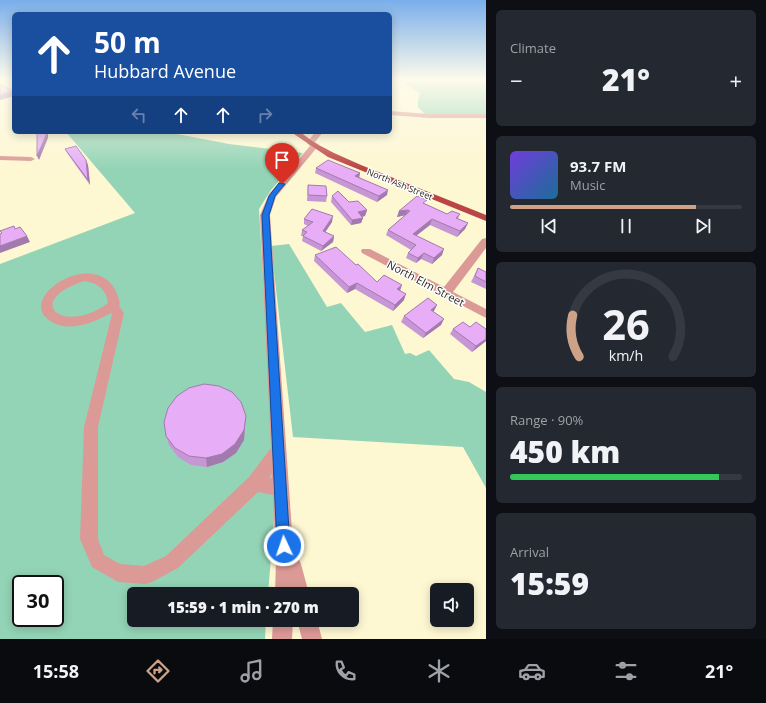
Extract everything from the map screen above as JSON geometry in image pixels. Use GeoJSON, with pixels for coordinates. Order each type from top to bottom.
{"type":"FeatureCollection","features":[{"type":"Feature","properties":{"kind":"main road","name":"North Ash Street"},"geometry":{"type":"LineString","coordinates":[[298,134],[331,155],[486,218]]}},
{"type":"Feature","properties":{"kind":"street"},"geometry":{"type":"LineString","coordinates":[[392,113],[428,116],[486,116]]}},
{"type":"Feature","properties":{"kind":"street"},"geometry":{"type":"LineString","coordinates":[[284,587],[284,546],[279,443],[265,215],[272,196],[313,144],[318,134]]}},
{"type":"Feature","properties":{"kind":"street"},"geometry":{"type":"LineString","coordinates":[[0,158],[31,159]]}},
{"type":"Feature","properties":{"kind":"street"},"geometry":{"type":"LineString","coordinates":[[446,293],[486,241]]}},
{"type":"Feature","properties":{"kind":"street","name":"North Elm Street"},"geometry":{"type":"LineString","coordinates":[[366,251],[486,314]]}},
{"type":"Feature","properties":{"kind":"street"},"geometry":{"type":"LineString","coordinates":[[84,277],[96,278],[108,285],[114,297],[114,304],[112,306],[86,320],[73,323],[60,322],[51,317],[46,310],[46,301],[52,292],[59,286],[72,280],[84,277]]}},
{"type":"Feature","properties":{"kind":"street"},"geometry":{"type":"LineString","coordinates":[[112,306],[118,314],[91,427],[89,539],[98,561],[118,573],[145,576],[172,562],[255,483],[279,443]]}},
{"type":"Feature","properties":{"kind":"street"},"geometry":{"type":"LineString","coordinates":[[255,483],[281,488]]}},
{"type":"Feature","properties":{"kind":"street"},"geometry":{"type":"LineString","coordinates":[[284,546],[292,564],[298,587]]}},
{"type":"Feature","properties":{"kind":"street"},"geometry":{"type":"LineString","coordinates":[[282,639],[283,627]]}},
{"type":"Feature","properties":{"kind":"street"},"geometry":{"type":"LineString","coordinates":[[309,627],[312,639]]}},
{"type":"Feature","properties":{"kind":"green space"},"geometry":{"type":"Polygon","coordinates":[[[420,109],[486,109],[486,115],[425,114],[420,109]]]}},
{"type":"Feature","properties":{"kind":"green space"},"geometry":{"type":"Polygon","coordinates":[[[68,134],[177,134],[229,144],[303,153],[271,190],[259,209],[276,496],[269,587],[127,587],[127,627],[266,627],[265,639],[0,639],[0,264],[135,213],[68,134]]]}},
{"type":"Feature","properties":{"kind":"green space"},"geometry":{"type":"Polygon","coordinates":[[[289,244],[327,307],[341,303],[365,332],[392,325],[405,354],[410,353],[416,356],[429,350],[454,379],[469,382],[486,392],[486,488],[463,447],[293,437],[271,246],[289,244]]]}},
{"type":"Feature","properties":{"kind":"building"},"geometry":{"type":"Polygon","coordinates":[[[37,134],[47,134],[37,156],[37,134]]]}},
{"type":"Feature","properties":{"kind":"building"},"geometry":{"type":"Polygon","coordinates":[[[76,146],[86,160],[88,180],[65,149],[76,146]]]}},
{"type":"Feature","properties":{"kind":"building"},"geometry":{"type":"Polygon","coordinates":[[[328,160],[360,173],[355,176],[388,190],[379,196],[316,168],[328,160]]]}},
{"type":"Feature","properties":{"kind":"building"},"geometry":{"type":"Polygon","coordinates":[[[308,185],[326,186],[327,196],[308,195],[308,185]]]}},
{"type":"Feature","properties":{"kind":"building"},"geometry":{"type":"Polygon","coordinates":[[[338,191],[349,202],[358,201],[367,210],[358,212],[363,218],[352,220],[332,196],[338,191]]]}},
{"type":"Feature","properties":{"kind":"building"},"geometry":{"type":"Polygon","coordinates":[[[417,196],[427,200],[423,203],[447,214],[452,211],[460,214],[456,218],[468,223],[460,231],[432,219],[413,234],[444,249],[434,258],[424,253],[418,258],[408,253],[416,245],[388,230],[410,211],[399,211],[417,196]]]}},
{"type":"Feature","properties":{"kind":"building"},"geometry":{"type":"Polygon","coordinates":[[[312,209],[333,216],[323,231],[334,236],[323,246],[303,236],[307,232],[302,230],[313,222],[304,219],[312,209]]]}},
{"type":"Feature","properties":{"kind":"building"},"geometry":{"type":"Polygon","coordinates":[[[14,226],[15,229],[20,227],[27,236],[0,246],[0,234],[2,233],[0,231],[14,226]]]}},
{"type":"Feature","properties":{"kind":"building"},"geometry":{"type":"Polygon","coordinates":[[[336,247],[356,265],[358,264],[377,282],[384,275],[402,285],[397,289],[406,294],[395,305],[357,283],[349,287],[315,255],[336,247]]]}},
{"type":"Feature","properties":{"kind":"building"},"geometry":{"type":"Polygon","coordinates":[[[478,268],[486,272],[486,282],[475,276],[478,268]]]}},
{"type":"Feature","properties":{"kind":"building"},"geometry":{"type":"Polygon","coordinates":[[[428,298],[437,305],[431,310],[444,319],[426,333],[404,316],[428,298]]]}},
{"type":"Feature","properties":{"kind":"building"},"geometry":{"type":"Polygon","coordinates":[[[463,322],[470,327],[476,322],[486,329],[486,339],[476,346],[453,329],[463,322]]]}},
{"type":"Feature","properties":{"kind":"building"},"geometry":{"type":"Polygon","coordinates":[[[204,384],[219,386],[232,392],[241,402],[246,416],[244,430],[235,444],[222,454],[206,458],[189,456],[175,448],[166,436],[164,422],[168,408],[177,396],[189,388],[204,384]]]}},
{"type":"Feature","properties":{"kind":"route"},"geometry":{"type":"LineString","coordinates":[[282,184],[272,196],[265,215],[284,546]]}}]}
